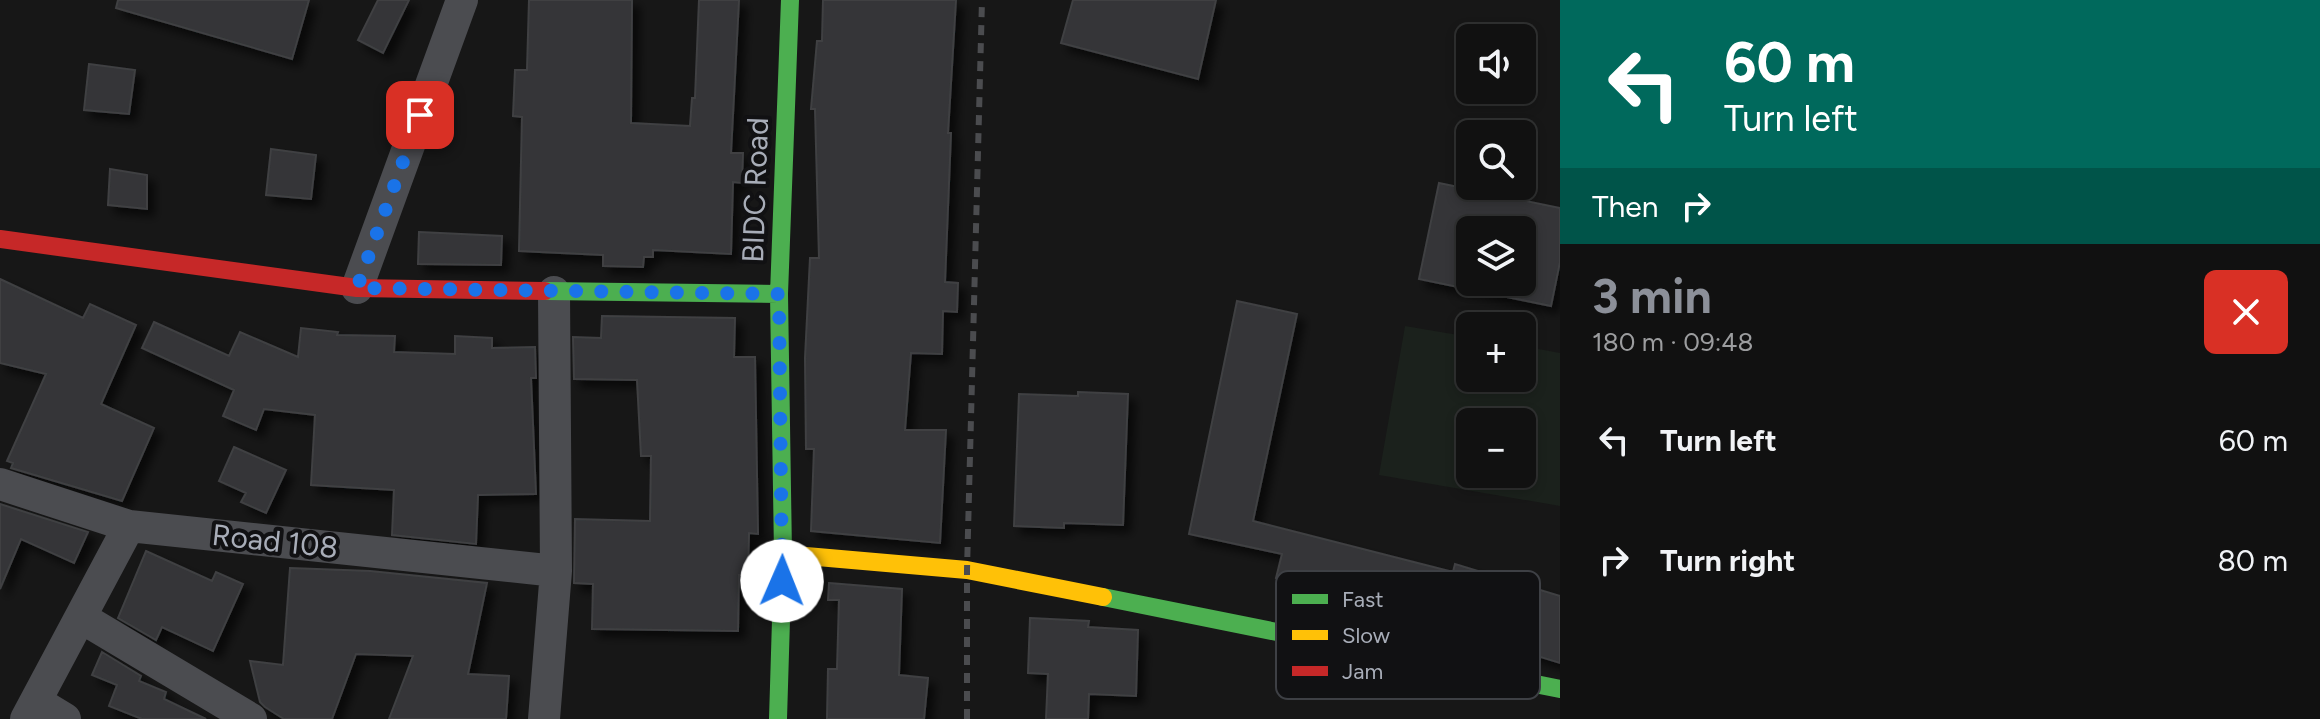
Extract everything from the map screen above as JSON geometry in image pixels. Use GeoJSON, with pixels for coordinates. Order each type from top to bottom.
{"type":"FeatureCollection","features":[{"type":"Feature","properties":{"kind":"street"},"geometry":{"type":"LineString","coordinates":[[357,288],[462,0]]}},
{"type":"Feature","properties":{"kind":"street","name":"BIDC Road"},"geometry":{"type":"LineString","coordinates":[[778,719],[783,554],[779,294],[790,0]]}},
{"type":"Feature","properties":{"kind":"street"},"geometry":{"type":"LineString","coordinates":[[0,239],[357,288],[779,294]]}},
{"type":"Feature","properties":{"kind":"street"},"geometry":{"type":"LineString","coordinates":[[544,719],[556,571],[554,292]]}},
{"type":"Feature","properties":{"kind":"street","name":"Road 108"},"geometry":{"type":"LineString","coordinates":[[0,484],[129,526],[556,571]]}},
{"type":"Feature","properties":{"kind":"street"},"geometry":{"type":"LineString","coordinates":[[65,719],[31,710],[129,526]]}},
{"type":"Feature","properties":{"kind":"street"},"geometry":{"type":"LineString","coordinates":[[783,554],[967,570],[1276,632]]}},
{"type":"Feature","properties":{"kind":"street"},"geometry":{"type":"LineString","coordinates":[[82,618],[251,719]]}},
{"type":"Feature","properties":{"kind":"street"},"geometry":{"type":"LineString","coordinates":[[1540,685],[1560,689]]}},
{"type":"Feature","properties":{"kind":"shaded area"},"geometry":{"type":"Polygon","coordinates":[[[1405,326],[1456,335],[1456,392],[1536,392],[1536,349],[1560,353],[1560,506],[1379,475],[1405,326]]]}},
{"type":"Feature","properties":{"kind":"building"},"geometry":{"type":"Polygon","coordinates":[[[118,0],[309,0],[292,59],[116,8],[118,0]]]}},
{"type":"Feature","properties":{"kind":"building"},"geometry":{"type":"Polygon","coordinates":[[[378,0],[409,0],[383,53],[358,40],[378,0]]]}},
{"type":"Feature","properties":{"kind":"building"},"geometry":{"type":"Polygon","coordinates":[[[529,0],[632,0],[631,123],[690,126],[692,98],[695,98],[699,0],[739,0],[731,153],[743,153],[742,183],[733,182],[731,254],[653,250],[653,257],[644,257],[643,267],[603,266],[603,255],[519,251],[522,117],[513,116],[515,70],[527,70],[529,0]]]}},
{"type":"Feature","properties":{"kind":"building"},"geometry":{"type":"Polygon","coordinates":[[[823,0],[956,0],[948,133],[951,133],[945,282],[958,283],[957,312],[943,311],[942,354],[911,353],[905,430],[946,430],[940,543],[811,531],[814,449],[806,449],[805,358],[810,258],[819,258],[815,109],[811,109],[817,41],[822,41],[823,0]]]}},
{"type":"Feature","properties":{"kind":"building"},"geometry":{"type":"Polygon","coordinates":[[[1073,0],[1216,0],[1198,79],[1061,43],[1073,0]]]}},
{"type":"Feature","properties":{"kind":"building"},"geometry":{"type":"Polygon","coordinates":[[[89,64],[135,70],[129,114],[84,110],[89,64]]]}},
{"type":"Feature","properties":{"kind":"building"},"geometry":{"type":"Polygon","coordinates":[[[271,149],[316,155],[311,199],[266,195],[271,149]]]}},
{"type":"Feature","properties":{"kind":"building"},"geometry":{"type":"Polygon","coordinates":[[[110,169],[147,175],[147,209],[108,205],[110,169]]]}},
{"type":"Feature","properties":{"kind":"building"},"geometry":{"type":"Polygon","coordinates":[[[1439,183],[1456,187],[1456,200],[1521,200],[1560,208],[1560,262],[1551,306],[1502,296],[1536,296],[1536,216],[1456,216],[1456,287],[1419,279],[1439,183]]]}},
{"type":"Feature","properties":{"kind":"building"},"geometry":{"type":"Polygon","coordinates":[[[419,232],[502,236],[501,265],[418,264],[419,232]]]}},
{"type":"Feature","properties":{"kind":"building"},"geometry":{"type":"Polygon","coordinates":[[[0,279],[83,318],[90,304],[136,325],[101,404],[154,428],[122,501],[11,468],[13,463],[7,461],[46,374],[0,363],[0,279]]]}},
{"type":"Feature","properties":{"kind":"building"},"geometry":{"type":"Polygon","coordinates":[[[1237,301],[1297,314],[1253,521],[1449,571],[1278,571],[1282,554],[1189,534],[1237,301]]]}},
{"type":"Feature","properties":{"kind":"building"},"geometry":{"type":"Polygon","coordinates":[[[602,316],[735,318],[734,357],[755,357],[758,534],[749,533],[748,575],[739,575],[738,631],[592,629],[593,584],[574,583],[575,519],[650,521],[651,456],[641,456],[637,380],[574,379],[573,337],[601,338],[602,316]]]}},
{"type":"Feature","properties":{"kind":"building"},"geometry":{"type":"Polygon","coordinates":[[[154,322],[229,356],[240,332],[298,357],[301,328],[338,332],[337,335],[395,336],[394,352],[455,354],[455,336],[492,338],[492,348],[535,347],[536,378],[531,378],[536,494],[478,495],[476,544],[392,535],[394,490],[311,485],[315,415],[264,409],[256,430],[223,416],[234,390],[142,348],[154,322]]]}},
{"type":"Feature","properties":{"kind":"building"},"geometry":{"type":"Polygon","coordinates":[[[1078,392],[1128,394],[1123,525],[1064,523],[1064,528],[1014,526],[1019,394],[1078,396],[1078,392]]]}},
{"type":"Feature","properties":{"kind":"building"},"geometry":{"type":"Polygon","coordinates":[[[234,447],[286,470],[266,513],[241,502],[246,493],[219,481],[234,447]]]}},
{"type":"Feature","properties":{"kind":"building"},"geometry":{"type":"Polygon","coordinates":[[[0,504],[88,532],[74,563],[21,539],[0,589],[0,504]]]}},
{"type":"Feature","properties":{"kind":"building"},"geometry":{"type":"Polygon","coordinates":[[[146,551],[212,581],[216,572],[243,584],[213,651],[162,627],[156,640],[118,618],[146,551]]]}},
{"type":"Feature","properties":{"kind":"building"},"geometry":{"type":"Polygon","coordinates":[[[1455,564],[1478,571],[1453,571],[1455,564]]]}},
{"type":"Feature","properties":{"kind":"building"},"geometry":{"type":"Polygon","coordinates":[[[290,568],[370,571],[487,583],[468,674],[509,676],[506,719],[389,719],[413,656],[356,654],[332,719],[284,719],[265,707],[260,702],[250,661],[283,665],[290,568]]]}},
{"type":"Feature","properties":{"kind":"building"},"geometry":{"type":"Polygon","coordinates":[[[829,583],[902,589],[899,675],[928,678],[924,719],[827,719],[828,669],[837,669],[839,600],[828,600],[829,583]]]}},
{"type":"Feature","properties":{"kind":"building"},"geometry":{"type":"Polygon","coordinates":[[[1540,590],[1560,596],[1560,663],[1540,657],[1540,590]]]}},
{"type":"Feature","properties":{"kind":"building"},"geometry":{"type":"Polygon","coordinates":[[[1030,618],[1089,621],[1088,627],[1138,630],[1136,696],[1089,694],[1088,719],[1046,719],[1048,674],[1028,673],[1030,618]]]}},
{"type":"Feature","properties":{"kind":"building"},"geometry":{"type":"Polygon","coordinates":[[[102,652],[141,676],[139,681],[166,692],[164,699],[206,719],[142,719],[109,706],[117,685],[92,675],[102,652]]]}},
{"type":"Feature","properties":{"kind":"railway"},"geometry":{"type":"LineString","coordinates":[[967,719],[967,570],[982,0]]}},
{"type":"Feature","properties":{"kind":"traffic: fast"},"geometry":{"type":"LineString","coordinates":[[778,719],[783,554],[779,294],[790,0]]}},
{"type":"Feature","properties":{"kind":"traffic: fast"},"geometry":{"type":"LineString","coordinates":[[545,291],[779,294]]}},
{"type":"Feature","properties":{"kind":"traffic: fast"},"geometry":{"type":"LineString","coordinates":[[1103,597],[1276,632]]}},
{"type":"Feature","properties":{"kind":"traffic: fast"},"geometry":{"type":"LineString","coordinates":[[1540,685],[1560,689]]}},
{"type":"Feature","properties":{"kind":"traffic: slow"},"geometry":{"type":"LineString","coordinates":[[783,554],[967,570],[1103,597]]}},
{"type":"Feature","properties":{"kind":"traffic: jam"},"geometry":{"type":"LineString","coordinates":[[0,239],[357,288],[545,291]]}},
{"type":"Feature","properties":{"kind":"route"},"geometry":{"type":"LineString","coordinates":[[420,115],[357,288],[779,294],[782,581]]}}]}
